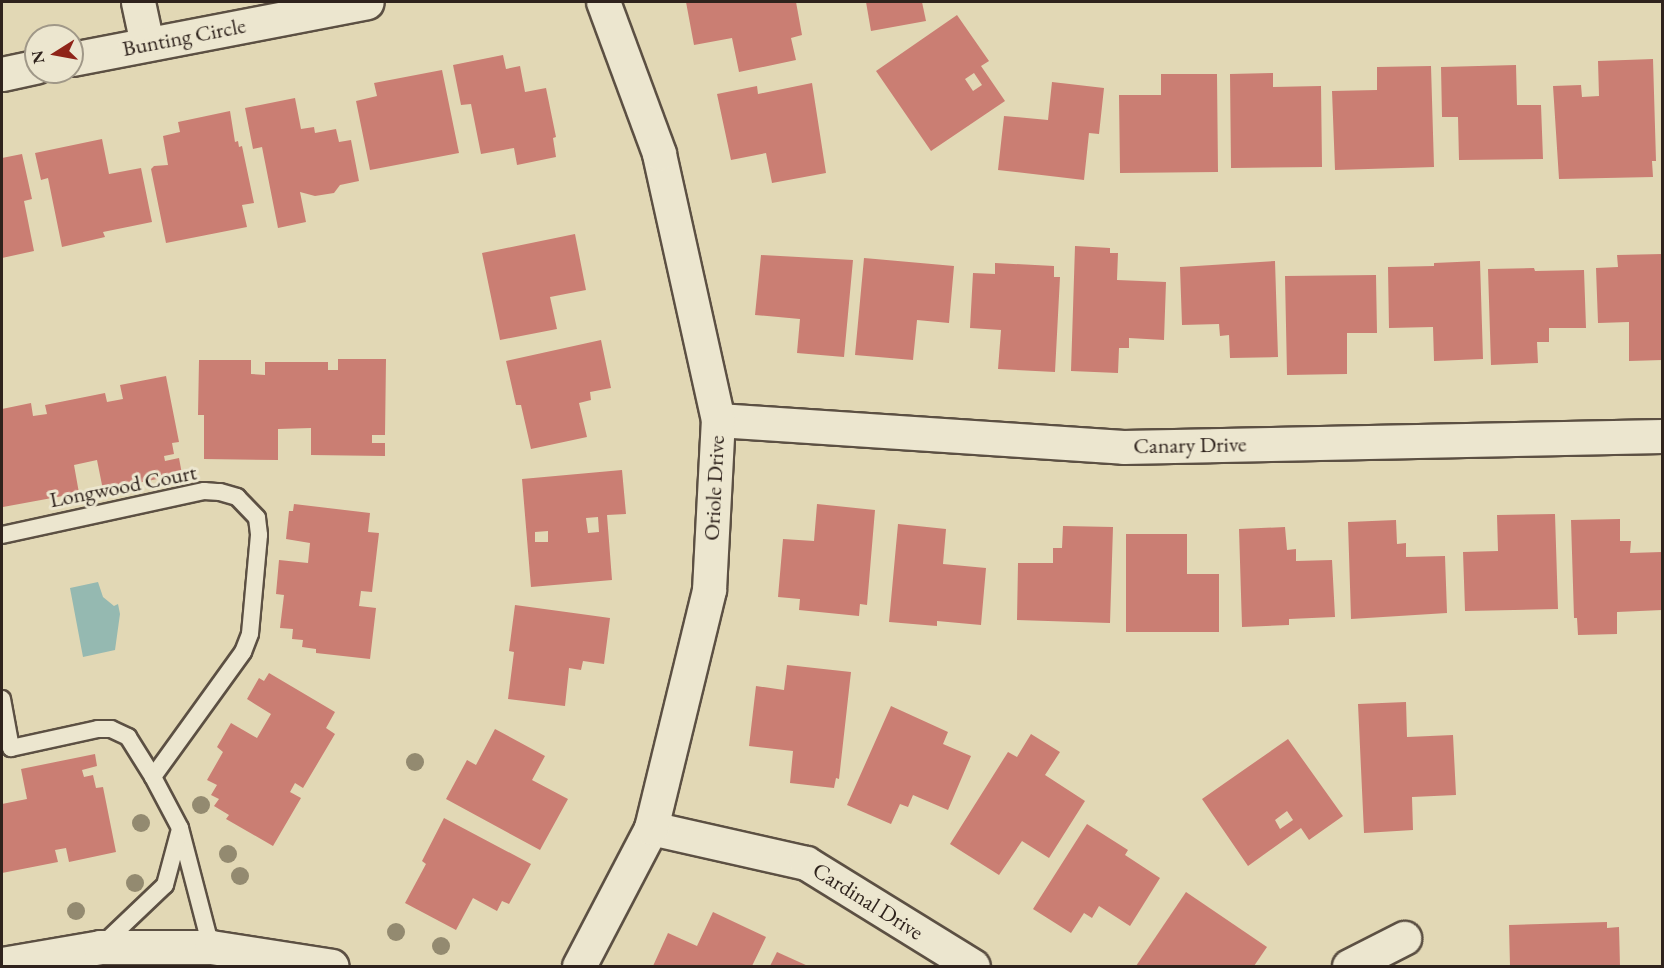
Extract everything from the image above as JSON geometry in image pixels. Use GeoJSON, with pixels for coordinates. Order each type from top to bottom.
{"type":"FeatureCollection","features":[{"type":"Feature","properties":{"kind":"street"},"geometry":{"type":"LineString","coordinates":[[138,2],[147,44]]}},
{"type":"Feature","properties":{"kind":"street","name":"Bunting Circle"},"geometry":{"type":"LineString","coordinates":[[84,57],[367,2]]}},
{"type":"Feature","properties":{"kind":"street","name":"Oriole Drive"},"geometry":{"type":"LineString","coordinates":[[579,966],[651,828],[709,590],[718,420],[659,153],[603,2]]}},
{"type":"Feature","properties":{"kind":"street"},"geometry":{"type":"LineString","coordinates":[[2,74],[24,69]]}},
{"type":"Feature","properties":{"kind":"street","name":"Canary Drive"},"geometry":{"type":"LineString","coordinates":[[718,420],[1123,447],[1662,436]]}},
{"type":"Feature","properties":{"kind":"street","name":"Cardinal Drive"},"geometry":{"type":"LineString","coordinates":[[651,828],[806,863],[973,966]]}},
{"type":"Feature","properties":{"kind":"street"},"geometry":{"type":"LineString","coordinates":[[1349,966],[1404,938]]}},
{"type":"Feature","properties":{"kind":"street"},"geometry":{"type":"LineString","coordinates":[[2,964],[100,947],[211,947],[332,966]]}},
{"type":"Feature","properties":{"kind":"lane","name":"Longwood Court"},"geometry":{"type":"LineString","coordinates":[[2,535],[204,491],[220,492],[237,497],[257,518],[259,534],[250,634],[243,652],[153,777]]}},
{"type":"Feature","properties":{"kind":"lane"},"geometry":{"type":"LineString","coordinates":[[2,699],[11,748],[98,729],[111,729],[128,736],[180,828],[211,947]]}},
{"type":"Feature","properties":{"kind":"lane"},"geometry":{"type":"LineString","coordinates":[[100,947],[165,885],[180,828]]}},
{"type":"Feature","properties":{"kind":"water"},"geometry":{"type":"Polygon","coordinates":[[[98,582],[103,597],[114,606],[118,604],[120,614],[115,650],[83,657],[70,588],[98,582]]]}},
{"type":"Feature","properties":{"kind":"building"},"geometry":{"type":"Polygon","coordinates":[[[686,2],[796,2],[802,35],[791,38],[796,60],[739,72],[732,38],[694,45],[686,2]]]}},
{"type":"Feature","properties":{"kind":"building"},"geometry":{"type":"Polygon","coordinates":[[[866,2],[922,2],[926,21],[871,31],[866,2]]]}},
{"type":"Feature","properties":{"kind":"building"},"geometry":{"type":"Polygon","coordinates":[[[957,15],[989,61],[981,66],[1005,101],[931,151],[876,71],[957,15]],[[974,73],[965,79],[973,91],[982,85],[974,73]]]}},
{"type":"Feature","properties":{"kind":"building"},"geometry":{"type":"Polygon","coordinates":[[[503,55],[506,69],[520,66],[525,92],[546,88],[556,137],[553,138],[556,157],[517,165],[514,148],[481,154],[471,104],[461,105],[453,65],[503,55]]]}},
{"type":"Feature","properties":{"kind":"building"},"geometry":{"type":"Polygon","coordinates":[[[1653,59],[1656,161],[1652,161],[1653,177],[1559,179],[1553,86],[1581,85],[1582,97],[1599,96],[1598,61],[1653,59]]]}},
{"type":"Feature","properties":{"kind":"building"},"geometry":{"type":"Polygon","coordinates":[[[1516,65],[1517,105],[1541,105],[1543,159],[1459,160],[1458,117],[1442,117],[1441,67],[1516,65]]]}},
{"type":"Feature","properties":{"kind":"building"},"geometry":{"type":"Polygon","coordinates":[[[1431,66],[1434,167],[1335,170],[1332,91],[1377,90],[1377,67],[1431,66]]]}},
{"type":"Feature","properties":{"kind":"building"},"geometry":{"type":"Polygon","coordinates":[[[442,70],[459,153],[370,170],[356,101],[377,96],[374,83],[442,70]]]}},
{"type":"Feature","properties":{"kind":"building"},"geometry":{"type":"Polygon","coordinates":[[[1273,73],[1273,87],[1321,86],[1322,167],[1231,168],[1230,74],[1273,73]]]}},
{"type":"Feature","properties":{"kind":"building"},"geometry":{"type":"Polygon","coordinates":[[[1161,74],[1217,74],[1218,172],[1120,173],[1119,95],[1161,95],[1161,74]]]}},
{"type":"Feature","properties":{"kind":"building"},"geometry":{"type":"Polygon","coordinates":[[[1052,82],[1104,88],[1099,134],[1089,133],[1084,180],[998,170],[1004,116],[1048,120],[1052,82]]]}},
{"type":"Feature","properties":{"kind":"building"},"geometry":{"type":"Polygon","coordinates":[[[812,83],[826,173],[772,183],[766,153],[731,160],[717,94],[757,86],[758,94],[812,83]]]}},
{"type":"Feature","properties":{"kind":"building"},"geometry":{"type":"Polygon","coordinates":[[[295,98],[301,129],[314,127],[315,133],[336,129],[339,142],[351,140],[359,181],[340,185],[334,193],[315,196],[300,192],[306,222],[278,228],[262,147],[253,149],[245,108],[295,98]]]}},
{"type":"Feature","properties":{"kind":"building"},"geometry":{"type":"Polygon","coordinates":[[[230,111],[235,142],[238,141],[239,147],[242,146],[254,203],[242,205],[247,227],[166,243],[151,169],[154,166],[168,165],[163,136],[180,132],[178,122],[230,111]]]}},
{"type":"Feature","properties":{"kind":"building"},"geometry":{"type":"Polygon","coordinates":[[[102,139],[109,174],[141,168],[152,222],[103,232],[105,237],[62,247],[48,178],[41,180],[35,153],[102,139]]]}},
{"type":"Feature","properties":{"kind":"building"},"geometry":{"type":"Polygon","coordinates":[[[22,154],[32,199],[24,201],[34,251],[2,258],[2,158],[22,154]]]}},
{"type":"Feature","properties":{"kind":"building"},"geometry":{"type":"Polygon","coordinates":[[[575,234],[586,290],[550,297],[557,329],[500,340],[482,253],[575,234]]]}},
{"type":"Feature","properties":{"kind":"building"},"geometry":{"type":"Polygon","coordinates":[[[1075,246],[1110,248],[1110,253],[1118,253],[1117,280],[1166,282],[1164,340],[1129,338],[1129,348],[1119,348],[1118,373],[1071,371],[1075,246]]]}},
{"type":"Feature","properties":{"kind":"building"},"geometry":{"type":"Polygon","coordinates":[[[1662,254],[1662,360],[1629,361],[1629,322],[1598,323],[1596,268],[1618,267],[1617,255],[1662,254]]]}},
{"type":"Feature","properties":{"kind":"building"},"geometry":{"type":"Polygon","coordinates":[[[761,255],[853,260],[844,357],[797,353],[800,319],[755,315],[761,255]]]}},
{"type":"Feature","properties":{"kind":"building"},"geometry":{"type":"Polygon","coordinates":[[[864,258],[954,266],[949,323],[917,320],[913,360],[855,355],[864,258]]]}},
{"type":"Feature","properties":{"kind":"building"},"geometry":{"type":"Polygon","coordinates":[[[1275,261],[1278,357],[1230,358],[1229,335],[1220,336],[1219,324],[1182,325],[1180,267],[1275,261]]]}},
{"type":"Feature","properties":{"kind":"building"},"geometry":{"type":"Polygon","coordinates":[[[1480,261],[1483,359],[1434,361],[1433,327],[1389,328],[1388,267],[1434,266],[1434,263],[1480,261]]]}},
{"type":"Feature","properties":{"kind":"building"},"geometry":{"type":"Polygon","coordinates":[[[995,263],[1054,266],[1054,277],[1060,277],[1055,372],[998,369],[1001,330],[970,328],[973,273],[995,274],[995,263]]]}},
{"type":"Feature","properties":{"kind":"building"},"geometry":{"type":"Polygon","coordinates":[[[1534,268],[1535,271],[1584,270],[1586,328],[1549,328],[1549,342],[1537,342],[1538,363],[1491,365],[1488,269],[1534,268]]]}},
{"type":"Feature","properties":{"kind":"building"},"geometry":{"type":"Polygon","coordinates":[[[1376,275],[1377,333],[1347,333],[1347,374],[1287,375],[1285,276],[1376,275]]]}},
{"type":"Feature","properties":{"kind":"building"},"geometry":{"type":"Polygon","coordinates":[[[601,340],[611,388],[590,392],[591,400],[579,403],[587,437],[531,449],[521,405],[516,405],[506,361],[601,340]]]}},
{"type":"Feature","properties":{"kind":"building"},"geometry":{"type":"Polygon","coordinates":[[[338,359],[386,359],[385,435],[372,435],[372,443],[385,443],[385,456],[311,455],[311,428],[278,429],[278,460],[204,459],[204,415],[198,415],[199,360],[251,360],[251,374],[265,375],[265,362],[328,362],[328,370],[338,370],[338,359]]]}},
{"type":"Feature","properties":{"kind":"building"},"geometry":{"type":"Polygon","coordinates":[[[166,376],[179,442],[172,443],[174,454],[164,456],[165,461],[179,458],[182,474],[103,490],[97,460],[74,465],[79,493],[3,507],[2,409],[31,403],[33,416],[47,414],[45,405],[105,393],[107,402],[123,399],[120,385],[166,376]]]}},
{"type":"Feature","properties":{"kind":"building"},"geometry":{"type":"Polygon","coordinates":[[[622,470],[626,514],[607,515],[612,580],[531,587],[522,479],[622,470]],[[598,517],[586,518],[588,533],[599,532],[598,517]],[[548,531],[535,532],[535,542],[548,542],[548,531]]]}},
{"type":"Feature","properties":{"kind":"building"},"geometry":{"type":"Polygon","coordinates":[[[294,504],[370,513],[368,532],[379,533],[372,592],[361,591],[359,606],[376,608],[370,659],[316,653],[316,649],[302,647],[303,640],[292,639],[293,629],[280,628],[284,595],[276,594],[279,560],[308,563],[310,543],[286,539],[289,511],[293,511],[294,504]]]}},
{"type":"Feature","properties":{"kind":"building"},"geometry":{"type":"Polygon","coordinates":[[[817,504],[875,510],[867,605],[860,604],[859,616],[799,610],[800,599],[778,597],[783,539],[814,541],[817,504]]]}},
{"type":"Feature","properties":{"kind":"building"},"geometry":{"type":"Polygon","coordinates":[[[1555,514],[1558,609],[1465,611],[1463,552],[1498,551],[1497,515],[1555,514]]]}},
{"type":"Feature","properties":{"kind":"building"},"geometry":{"type":"Polygon","coordinates":[[[1620,519],[1620,541],[1631,541],[1630,553],[1662,552],[1662,610],[1617,612],[1617,634],[1578,635],[1577,618],[1574,618],[1571,520],[1620,519]]]}},
{"type":"Feature","properties":{"kind":"building"},"geometry":{"type":"Polygon","coordinates":[[[1396,520],[1397,544],[1406,543],[1406,557],[1445,556],[1447,613],[1351,619],[1348,522],[1396,520]]]}},
{"type":"Feature","properties":{"kind":"building"},"geometry":{"type":"Polygon","coordinates":[[[898,524],[946,529],[943,564],[986,568],[981,625],[937,621],[937,626],[889,622],[898,524]]]}},
{"type":"Feature","properties":{"kind":"building"},"geometry":{"type":"Polygon","coordinates":[[[1063,526],[1113,527],[1110,623],[1017,620],[1018,563],[1053,563],[1053,548],[1062,548],[1063,526]]]}},
{"type":"Feature","properties":{"kind":"building"},"geometry":{"type":"Polygon","coordinates":[[[1285,527],[1287,550],[1296,549],[1296,561],[1332,560],[1335,617],[1289,619],[1289,625],[1242,627],[1239,529],[1285,527]]]}},
{"type":"Feature","properties":{"kind":"building"},"geometry":{"type":"Polygon","coordinates":[[[1126,534],[1187,534],[1187,574],[1219,574],[1219,632],[1126,632],[1126,534]]]}},
{"type":"Feature","properties":{"kind":"building"},"geometry":{"type":"Polygon","coordinates":[[[515,605],[610,618],[604,664],[583,661],[581,670],[569,668],[565,706],[508,699],[514,652],[509,651],[515,605]]]}},
{"type":"Feature","properties":{"kind":"building"},"geometry":{"type":"Polygon","coordinates":[[[787,665],[851,672],[839,779],[836,778],[834,788],[790,783],[793,751],[749,746],[756,686],[784,690],[787,665]]]}},
{"type":"Feature","properties":{"kind":"building"},"geometry":{"type":"Polygon","coordinates":[[[269,673],[335,712],[326,728],[335,734],[303,788],[295,783],[290,792],[301,798],[273,846],[226,819],[229,815],[214,806],[219,799],[211,795],[217,785],[207,780],[223,752],[217,747],[231,723],[257,738],[271,714],[247,699],[259,678],[264,681],[269,673]]]}},
{"type":"Feature","properties":{"kind":"building"},"geometry":{"type":"Polygon","coordinates":[[[1406,702],[1407,737],[1453,735],[1456,795],[1412,797],[1413,830],[1364,833],[1358,704],[1406,702]]]}},
{"type":"Feature","properties":{"kind":"building"},"geometry":{"type":"Polygon","coordinates":[[[891,706],[948,732],[943,744],[971,756],[948,810],[913,795],[908,807],[900,804],[891,824],[847,805],[891,706]]]}},
{"type":"Feature","properties":{"kind":"building"},"geometry":{"type":"Polygon","coordinates":[[[495,729],[545,756],[532,780],[568,799],[540,850],[446,799],[467,760],[476,765],[495,729]]]}},
{"type":"Feature","properties":{"kind":"building"},"geometry":{"type":"Polygon","coordinates":[[[1031,734],[1060,752],[1045,775],[1085,801],[1049,858],[1022,841],[999,875],[950,844],[1008,752],[1017,757],[1031,734]]]}},
{"type":"Feature","properties":{"kind":"building"},"geometry":{"type":"Polygon","coordinates":[[[1288,739],[1343,816],[1309,840],[1301,828],[1248,866],[1202,799],[1288,739]],[[1287,811],[1275,820],[1280,829],[1293,820],[1287,811]]]}},
{"type":"Feature","properties":{"kind":"building"},"geometry":{"type":"Polygon","coordinates":[[[95,754],[97,766],[82,770],[84,777],[93,775],[96,788],[103,787],[116,852],[69,862],[66,848],[55,850],[58,862],[2,873],[2,804],[27,799],[21,769],[95,754]]]}},
{"type":"Feature","properties":{"kind":"building"},"geometry":{"type":"Polygon","coordinates":[[[444,818],[531,864],[509,904],[502,901],[497,911],[473,898],[456,930],[405,903],[426,864],[422,861],[444,818]]]}},
{"type":"Feature","properties":{"kind":"building"},"geometry":{"type":"Polygon","coordinates":[[[1087,824],[1128,850],[1125,855],[1160,878],[1130,926],[1099,906],[1092,918],[1084,913],[1071,933],[1033,909],[1087,824]]]}},
{"type":"Feature","properties":{"kind":"building"},"geometry":{"type":"Polygon","coordinates":[[[1186,892],[1267,947],[1254,966],[1136,966],[1186,892]]]}},
{"type":"Feature","properties":{"kind":"building"},"geometry":{"type":"Polygon","coordinates":[[[713,912],[766,937],[752,966],[653,966],[668,933],[697,946],[713,912]]]}},
{"type":"Feature","properties":{"kind":"building"},"geometry":{"type":"Polygon","coordinates":[[[1607,922],[1607,928],[1619,927],[1620,966],[1510,966],[1509,925],[1607,922]]]}},
{"type":"Feature","properties":{"kind":"building"},"geometry":{"type":"Polygon","coordinates":[[[777,952],[808,966],[770,966],[777,952]]]}}]}
